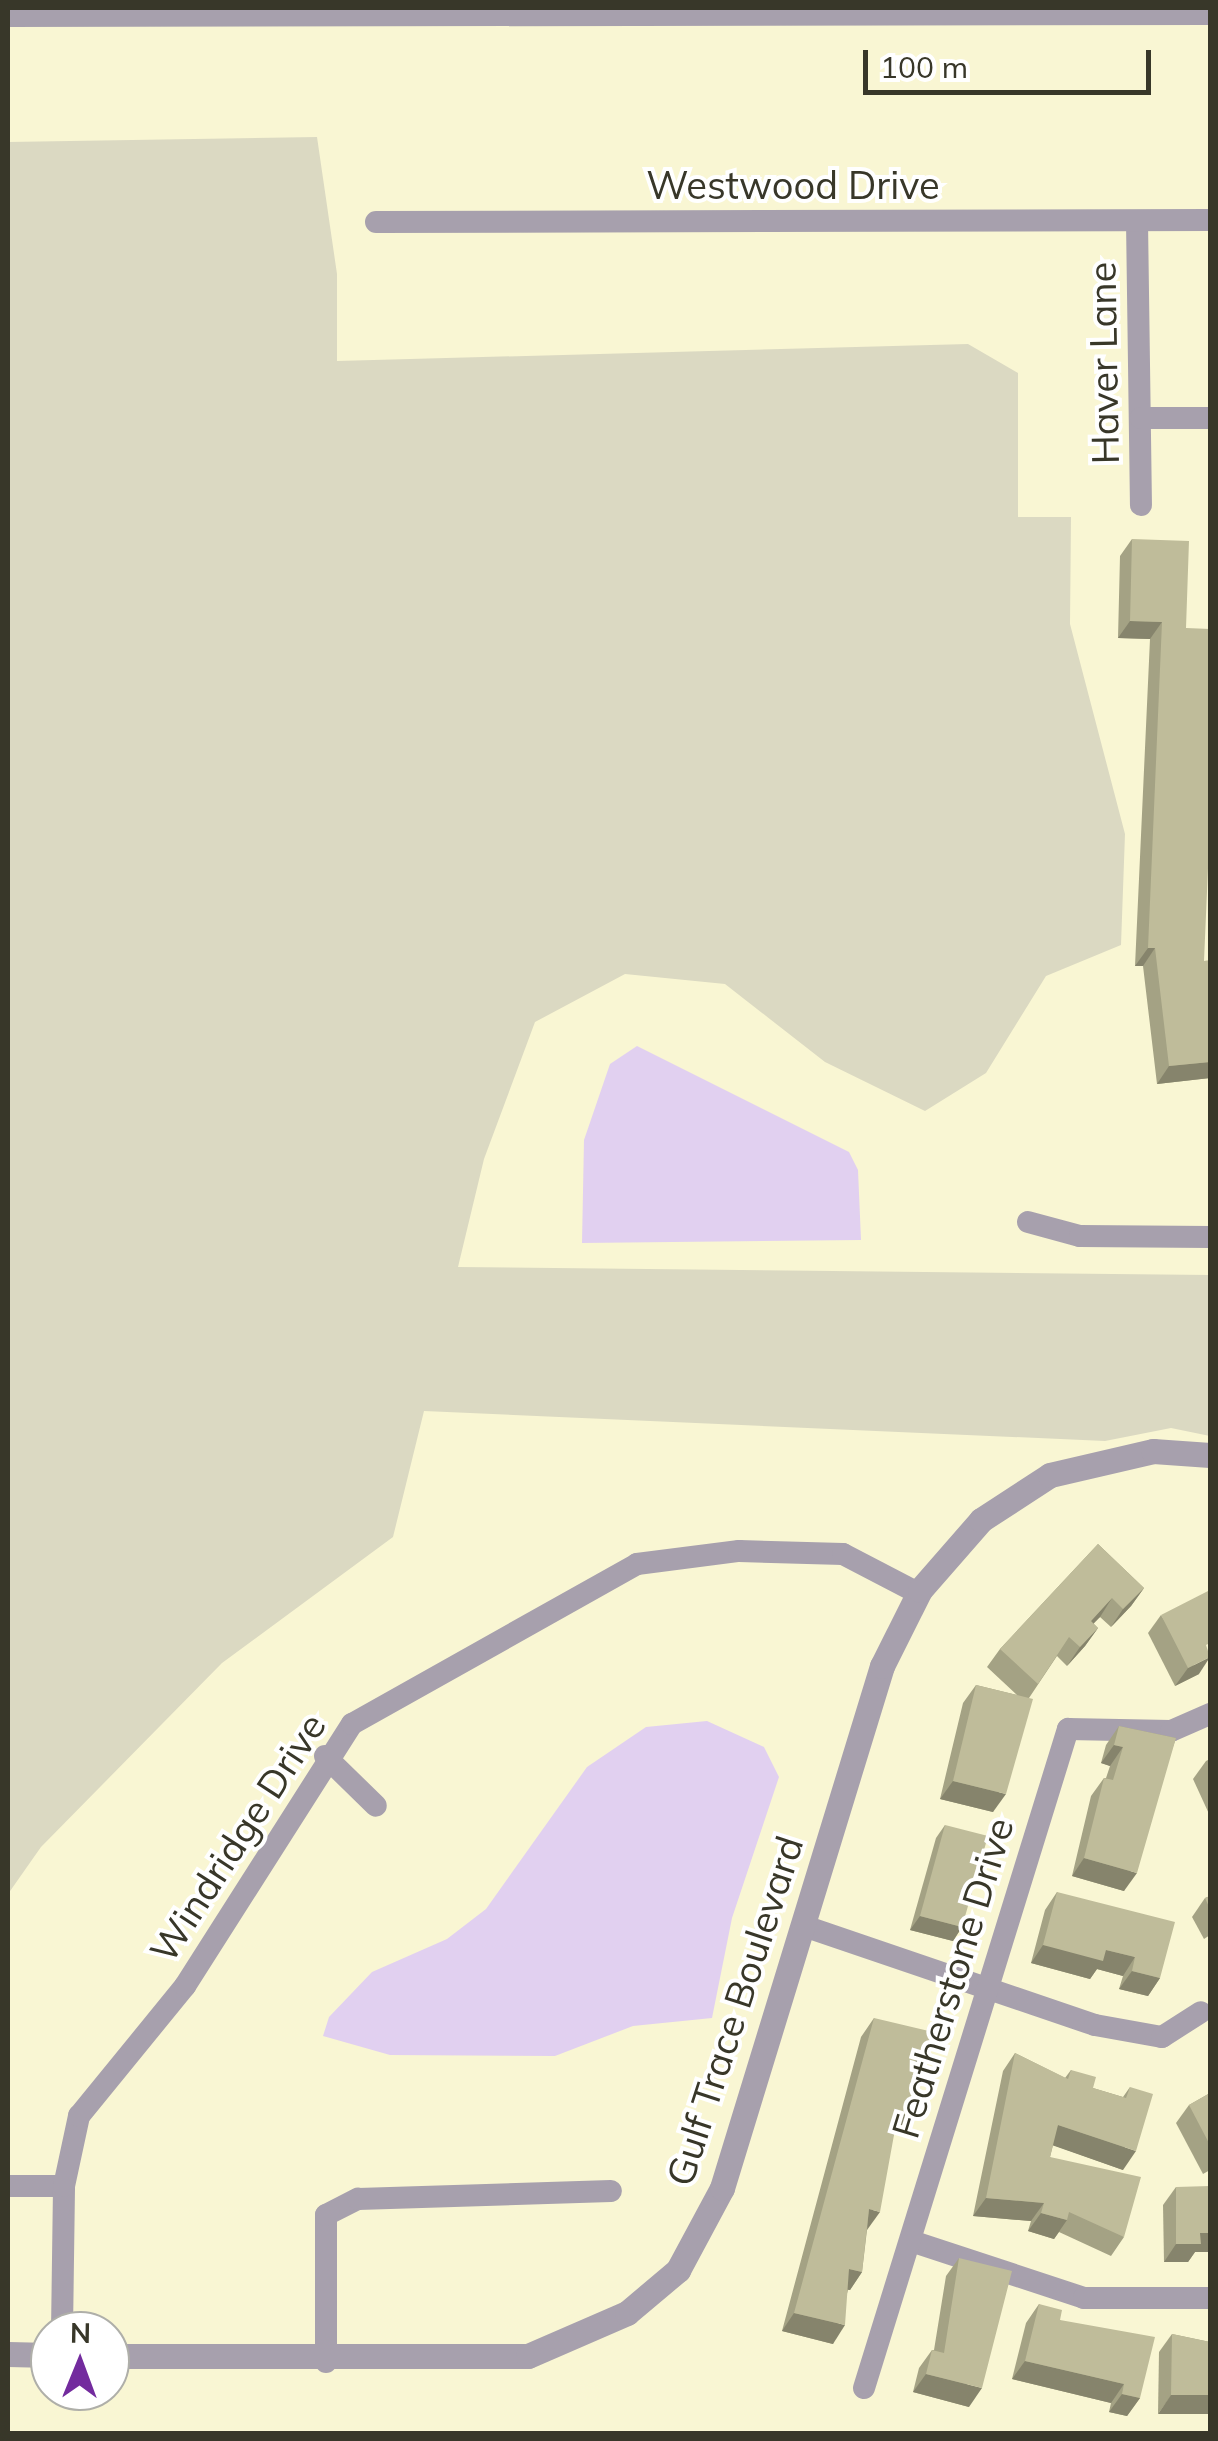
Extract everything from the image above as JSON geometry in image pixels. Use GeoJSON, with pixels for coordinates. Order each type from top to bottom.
{"type":"FeatureCollection","features":[{"type":"Feature","properties":{"kind":"street"},"geometry":{"type":"LineString","coordinates":[[8,16],[1210,14]]}},
{"type":"Feature","properties":{"kind":"street","name":"Westwood Drive"},"geometry":{"type":"LineString","coordinates":[[376,222],[1210,220]]}},
{"type":"Feature","properties":{"kind":"street","name":"Haver Lane"},"geometry":{"type":"LineString","coordinates":[[1137,221],[1141,505]]}},
{"type":"Feature","properties":{"kind":"street"},"geometry":{"type":"LineString","coordinates":[[1141,418],[1210,418]]}},
{"type":"Feature","properties":{"kind":"street"},"geometry":{"type":"LineString","coordinates":[[1028,1222],[1080,1236],[1210,1237]]}},
{"type":"Feature","properties":{"kind":"street","name":"Gulf Trace Boulevard"},"geometry":{"type":"LineString","coordinates":[[130,2357],[326,2362],[528,2356],[626,2313],[678,2270],[722,2188],[882,1666],[918,1593],[982,1520],[1050,1475],[1152,1451],[1210,1455]]}},
{"type":"Feature","properties":{"kind":"street","name":"Windridge Drive"},"geometry":{"type":"LineString","coordinates":[[62,2311],[64,2186],[79,2116],[185,1986],[326,1756],[388,1699],[637,1564],[739,1551],[843,1554],[918,1593]]}},
{"type":"Feature","properties":{"kind":"street","name":"Featherstone Drive"},"geometry":{"type":"LineString","coordinates":[[864,2388],[911,2240],[982,1986],[1068,1728],[1170,1731],[1210,1714]]}},
{"type":"Feature","properties":{"kind":"street"},"geometry":{"type":"LineString","coordinates":[[326,1756],[376,1806]]}},
{"type":"Feature","properties":{"kind":"street"},"geometry":{"type":"LineString","coordinates":[[804,1926],[982,1986],[1162,2037],[1201,2012]]}},
{"type":"Feature","properties":{"kind":"street"},"geometry":{"type":"LineString","coordinates":[[8,2186],[64,2186]]}},
{"type":"Feature","properties":{"kind":"street"},"geometry":{"type":"LineString","coordinates":[[326,2362],[326,2215],[358,2199],[611,2191]]}},
{"type":"Feature","properties":{"kind":"street"},"geometry":{"type":"LineString","coordinates":[[911,2240],[1050,2291],[1210,2298]]}},
{"type":"Feature","properties":{"kind":"shaded area"},"geometry":{"type":"Polygon","coordinates":[[[317,137],[337,274],[337,361],[968,344],[1018,373],[1018,517],[1071,517],[1070,624],[1125,834],[1121,945],[1046,976],[986,1073],[925,1111],[825,1062],[725,984],[625,974],[535,1022],[484,1159],[458,1267],[1210,1275],[1210,1436],[1171,1428],[1105,1441],[424,1411],[393,1537],[222,1663],[41,1847],[8,1894],[8,142],[317,137]]]}},
{"type":"Feature","properties":{"kind":"shaded area"},"geometry":{"type":"Polygon","coordinates":[[[637,1046],[849,1152],[858,1170],[861,1240],[582,1243],[584,1140],[610,1064],[637,1046]]]}},
{"type":"Feature","properties":{"kind":"shaded area"},"geometry":{"type":"Polygon","coordinates":[[[707,1721],[764,1747],[779,1777],[732,1918],[712,2018],[633,2026],[555,2056],[390,2055],[323,2036],[329,2017],[372,1972],[447,1939],[486,1909],[587,1767],[646,1727],[707,1721]]]}},
{"type":"Feature","properties":{"kind":"building"},"geometry":{"type":"Polygon","coordinates":[[[1132,539],[1189,541],[1186,628],[1210,629],[1210,822],[1204,961],[1210,960],[1210,1062],[1169,1066],[1155,948],[1148,948],[1162,622],[1130,621],[1132,539]]]}},
{"type":"Feature","properties":{"kind":"building"},"geometry":{"type":"Polygon","coordinates":[[[1098,1544],[1144,1588],[1123,1609],[1112,1598],[1091,1621],[1098,1628],[1080,1647],[1069,1637],[1038,1684],[1000,1649],[1098,1544]]]}},
{"type":"Feature","properties":{"kind":"building"},"geometry":{"type":"Polygon","coordinates":[[[1210,1590],[1210,1643],[1206,1645],[1210,1657],[1188,1668],[1161,1615],[1210,1590]]]}},
{"type":"Feature","properties":{"kind":"building"},"geometry":{"type":"Polygon","coordinates":[[[976,1685],[1033,1699],[1006,1794],[953,1781],[976,1685]]]}},
{"type":"Feature","properties":{"kind":"building"},"geometry":{"type":"Polygon","coordinates":[[[1119,1726],[1176,1738],[1137,1873],[1084,1858],[1104,1778],[1113,1780],[1123,1747],[1114,1745],[1119,1726]]]}},
{"type":"Feature","properties":{"kind":"building"},"geometry":{"type":"Polygon","coordinates":[[[945,1825],[988,1836],[962,1927],[920,1916],[945,1825]]]}},
{"type":"Feature","properties":{"kind":"building"},"geometry":{"type":"Polygon","coordinates":[[[1057,1892],[1175,1922],[1160,1978],[1132,1971],[1135,1957],[1106,1950],[1103,1961],[1043,1945],[1057,1892]]]}},
{"type":"Feature","properties":{"kind":"building"},"geometry":{"type":"Polygon","coordinates":[[[874,2018],[933,2032],[927,2055],[916,2052],[909,2115],[898,2113],[880,2212],[869,2209],[862,2272],[849,2269],[845,2325],[794,2313],[874,2018]]]}},
{"type":"Feature","properties":{"kind":"building"},"geometry":{"type":"Polygon","coordinates":[[[1015,2053],[1068,2079],[1071,2070],[1096,2077],[1093,2088],[1126,2098],[1130,2087],[1153,2094],[1136,2151],[1058,2125],[1050,2157],[1141,2177],[1124,2237],[1069,2212],[1067,2220],[1041,2213],[1044,2203],[986,2198],[1015,2053]]]}},
{"type":"Feature","properties":{"kind":"building"},"geometry":{"type":"Polygon","coordinates":[[[1210,2093],[1210,2145],[1189,2105],[1210,2093]]]}},
{"type":"Feature","properties":{"kind":"building"},"geometry":{"type":"Polygon","coordinates":[[[1210,2186],[1210,2233],[1200,2233],[1201,2244],[1176,2244],[1176,2187],[1210,2186]]]}},
{"type":"Feature","properties":{"kind":"building"},"geometry":{"type":"Polygon","coordinates":[[[959,2258],[1012,2271],[982,2388],[926,2374],[932,2350],[944,2353],[959,2258]]]}},
{"type":"Feature","properties":{"kind":"building"},"geometry":{"type":"Polygon","coordinates":[[[1039,2304],[1062,2310],[1060,2320],[1155,2337],[1140,2398],[1122,2394],[1124,2384],[1025,2361],[1039,2304]]]}},
{"type":"Feature","properties":{"kind":"building"},"geometry":{"type":"Polygon","coordinates":[[[1172,2334],[1210,2342],[1210,2395],[1171,2395],[1172,2334]]]}}]}
